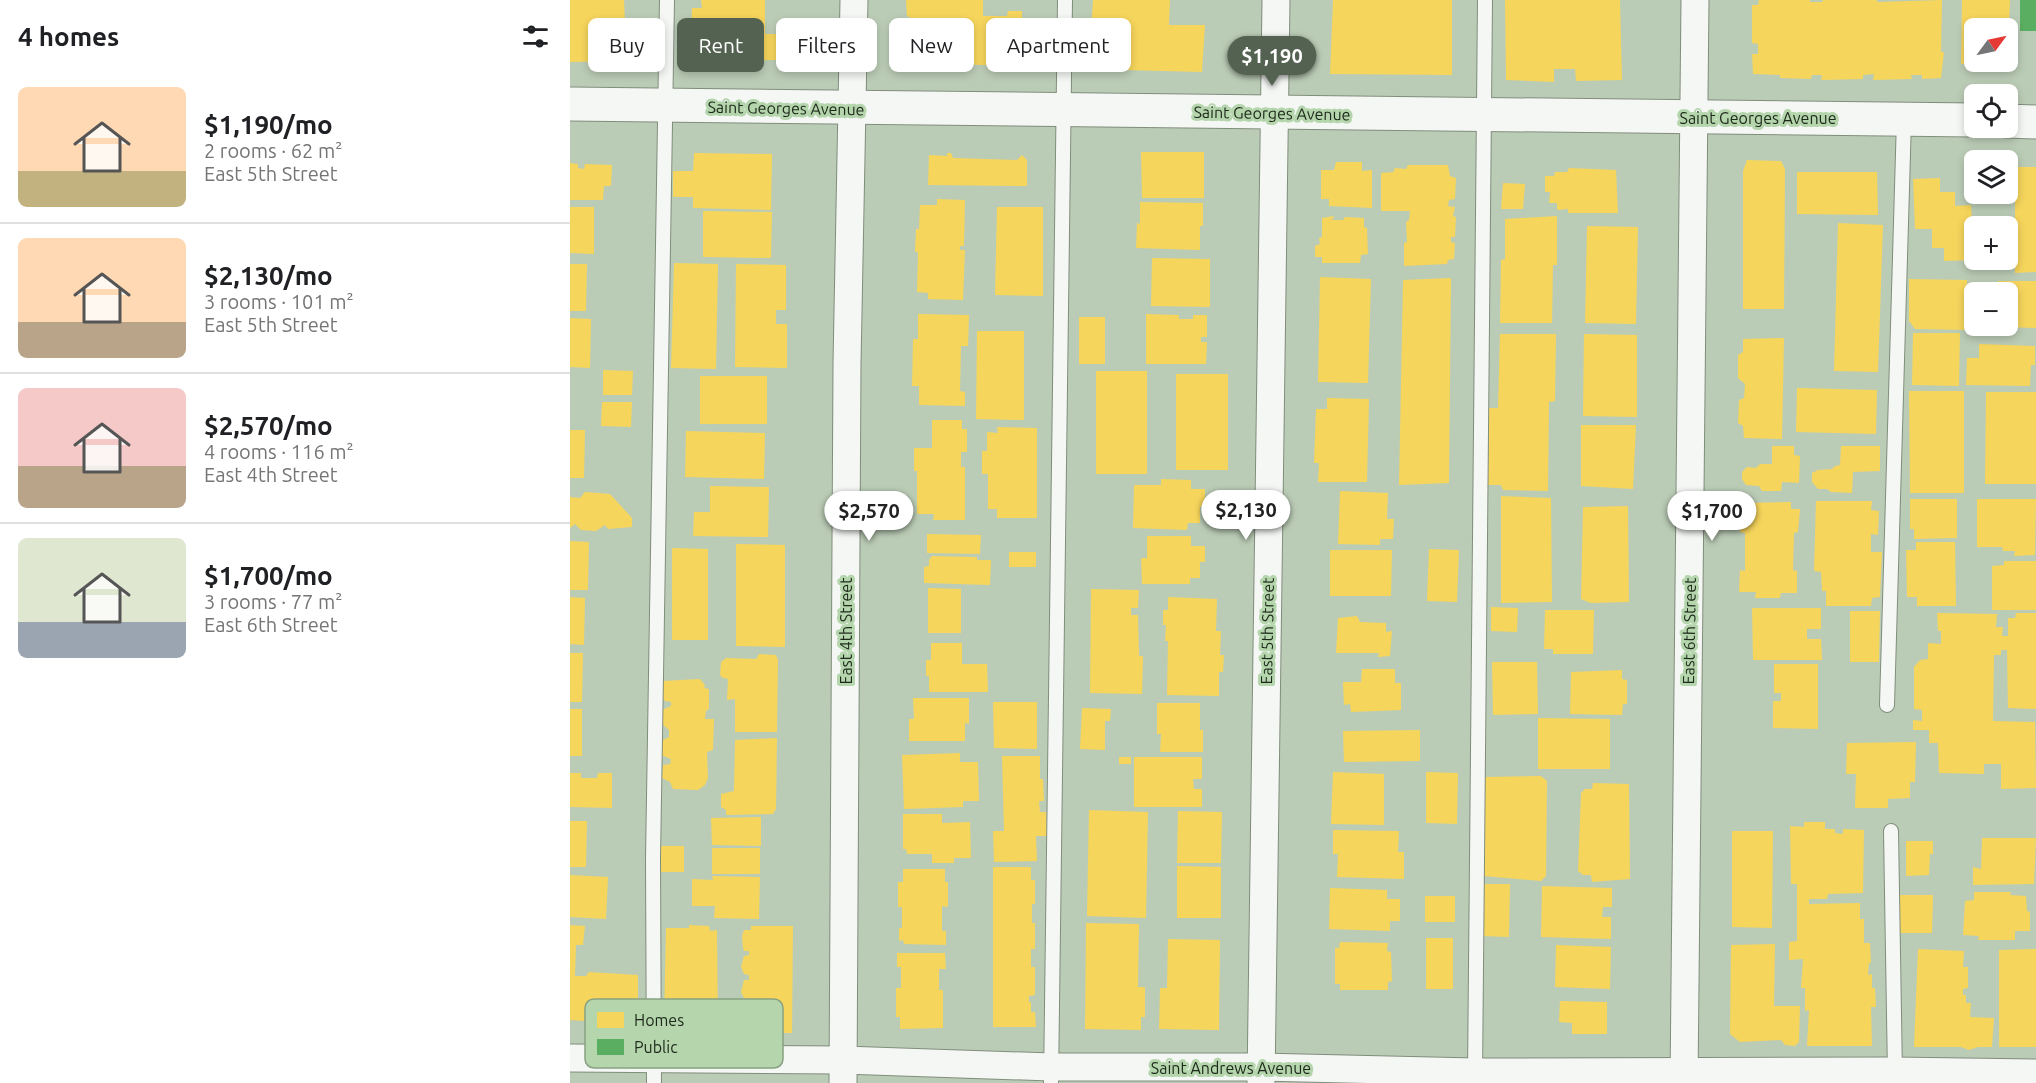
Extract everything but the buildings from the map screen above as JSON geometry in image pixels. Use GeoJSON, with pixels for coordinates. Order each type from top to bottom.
{"type":"FeatureCollection","features":[{"type":"Feature","properties":{"kind":"street","name":"East 4th Street"},"geometry":{"type":"LineString","coordinates":[[843,1071],[847,364],[854,0]]}},
{"type":"Feature","properties":{"kind":"street","name":"East 5th Street"},"geometry":{"type":"LineString","coordinates":[[1261,1075],[1276,0]]}},
{"type":"Feature","properties":{"kind":"street","name":"East 6th Street"},"geometry":{"type":"LineString","coordinates":[[1684,1077],[1695,0]]}},
{"type":"Feature","properties":{"kind":"street","name":"Saint Georges Avenue"},"geometry":{"type":"LineString","coordinates":[[570,104],[1964,120]]}},
{"type":"Feature","properties":{"kind":"street"},"geometry":{"type":"LineString","coordinates":[[2018,121],[2036,122]]}},
{"type":"Feature","properties":{"kind":"street","name":"Saint Andrews Avenue"},"geometry":{"type":"LineString","coordinates":[[570,1058],[585,1060]]}},
{"type":"Feature","properties":{"kind":"street","name":"Saint Andrews Avenue"},"geometry":{"type":"LineString","coordinates":[[635,1068],[654,1071],[1474,1078],[1894,1077],[2036,1074]]}},
{"type":"Feature","properties":{"kind":"lane"},"geometry":{"type":"LineString","coordinates":[[654,999],[653,836],[667,0]]}},
{"type":"Feature","properties":{"kind":"lane"},"geometry":{"type":"LineString","coordinates":[[1051,1075],[1065,0]]}},
{"type":"Feature","properties":{"kind":"lane"},"geometry":{"type":"LineString","coordinates":[[1474,1078],[1485,0]]}},
{"type":"Feature","properties":{"kind":"lane"},"geometry":{"type":"LineString","coordinates":[[1887,705],[1904,119]]}},
{"type":"Feature","properties":{"kind":"lane"},"geometry":{"type":"LineString","coordinates":[[1891,831],[1894,1077]]}}]}
